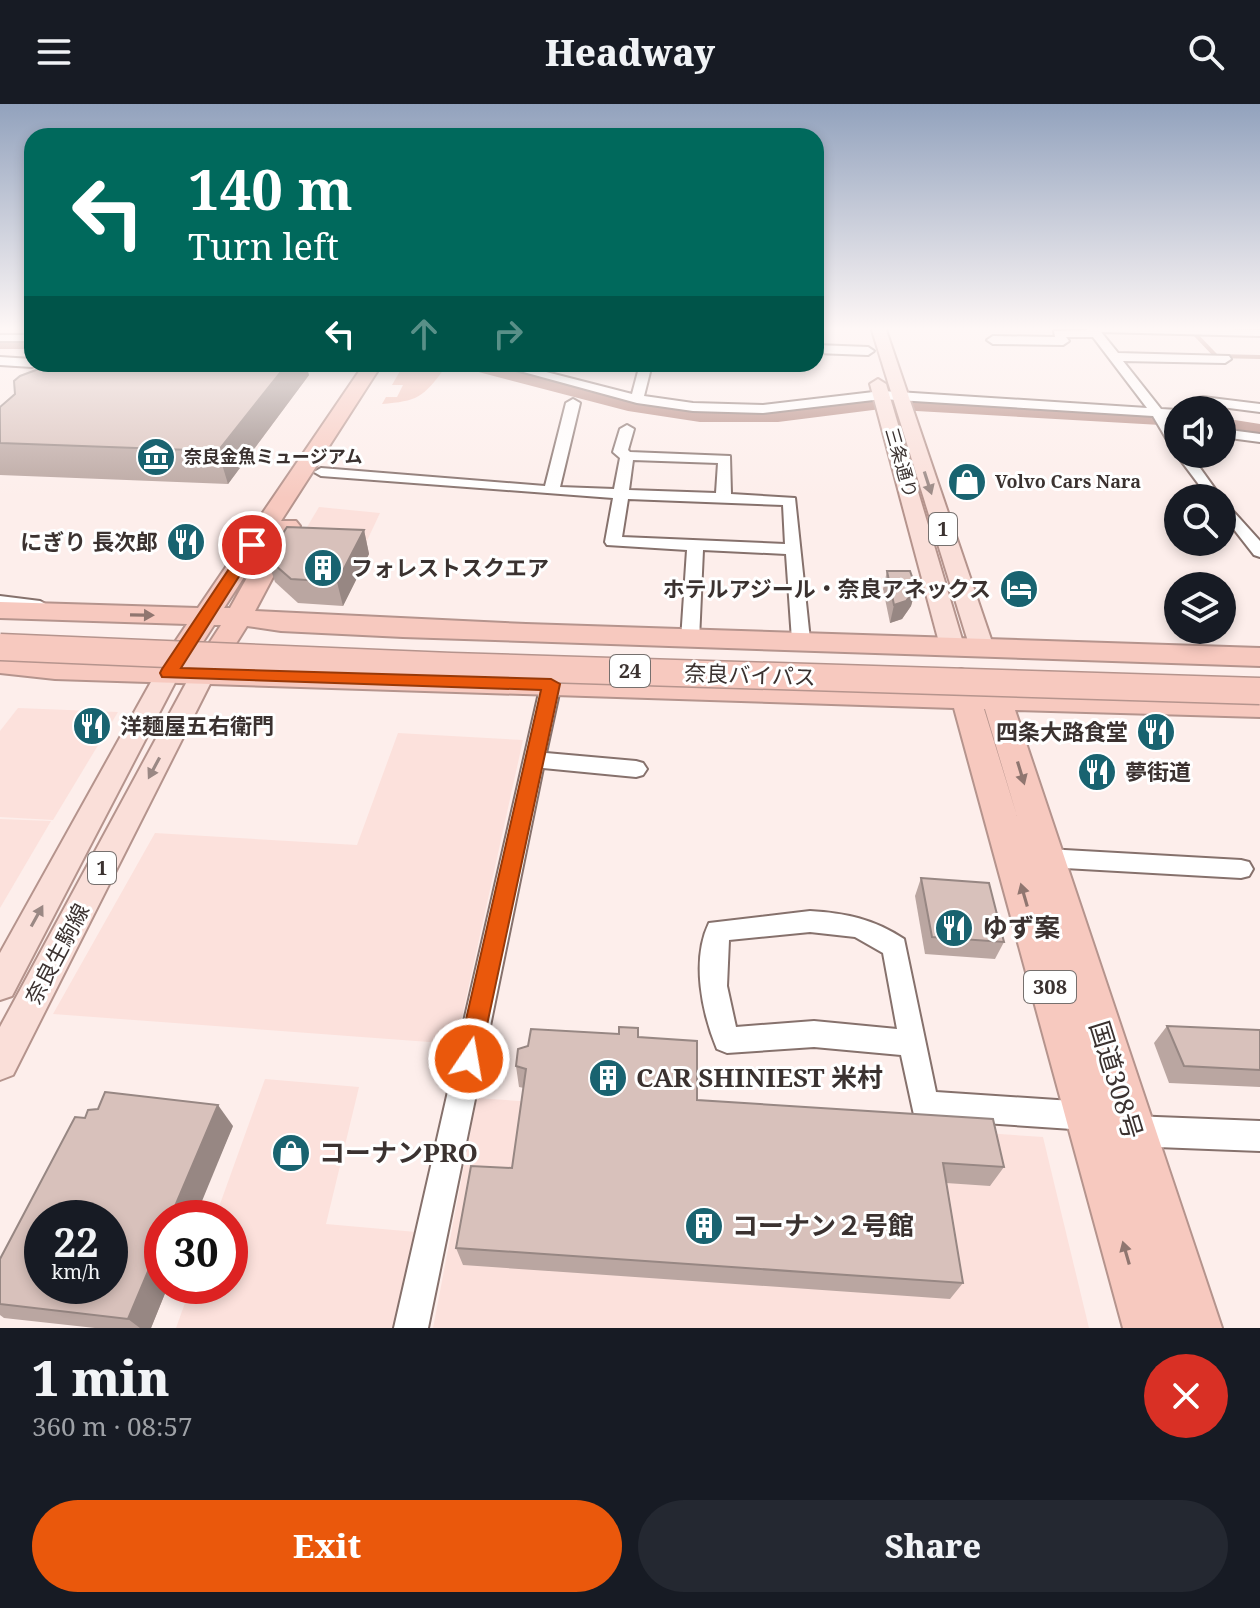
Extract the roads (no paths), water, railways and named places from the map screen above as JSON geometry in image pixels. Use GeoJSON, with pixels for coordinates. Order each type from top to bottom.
{"type":"FeatureCollection","features":[{"type":"Feature","properties":{"kind":"highway"},"geometry":{"type":"LineString","coordinates":[[168,673],[360,384]]}},
{"type":"Feature","properties":{"kind":"highway"},"geometry":{"type":"LineString","coordinates":[[203,674],[375,384]]}},
{"type":"Feature","properties":{"kind":"highway"},"geometry":{"type":"LineString","coordinates":[[0,610],[239,617],[281,623],[690,640],[801,640],[1146,703],[1260,707]]}},
{"type":"Feature","properties":{"kind":"highway","name":"奈良バイパス"},"geometry":{"type":"LineString","coordinates":[[0,630],[1260,674]]}},
{"type":"Feature","properties":{"kind":"highway","name":"奈良バイパス"},"geometry":{"type":"LineString","coordinates":[[0,647],[451,666],[1260,691]]}},
{"type":"Feature","properties":{"kind":"highway"},"geometry":{"type":"LineString","coordinates":[[0,664],[55,670],[551,684],[977,671],[1260,657]]}},
{"type":"Feature","properties":{"kind":"highway","name":"国道308号"},"geometry":{"type":"LineString","coordinates":[[977,671],[1047,858],[1197,1328]]}},
{"type":"Feature","properties":{"kind":"highway","name":"国道308号"},"geometry":{"type":"LineString","coordinates":[[977,671],[1089,1122],[1148,1328]]}},
{"type":"Feature","properties":{"kind":"main road","name":"三条通り"},"geometry":{"type":"LineString","coordinates":[[885,384],[894,402],[977,671]]}},
{"type":"Feature","properties":{"kind":"main road","name":"三条通り"},"geometry":{"type":"LineString","coordinates":[[890,384],[977,671]]}},
{"type":"Feature","properties":{"kind":"main road","name":"奈良生駒線"},"geometry":{"type":"LineString","coordinates":[[0,985],[168,673]]}},
{"type":"Feature","properties":{"kind":"main road","name":"奈良生駒線"},"geometry":{"type":"LineString","coordinates":[[0,1063],[203,674]]}},
{"type":"Feature","properties":{"kind":"street"},"geometry":{"type":"LineString","coordinates":[[592,384],[637,399],[693,407],[763,409],[894,402],[1164,418]]}},
{"type":"Feature","properties":{"kind":"street"},"geometry":{"type":"LineString","coordinates":[[637,399],[641,384]]}},
{"type":"Feature","properties":{"kind":"street"},"geometry":{"type":"LineString","coordinates":[[1134,384],[1164,426]]}},
{"type":"Feature","properties":{"kind":"street"},"geometry":{"type":"LineString","coordinates":[[1236,386],[1257,408]]}},
{"type":"Feature","properties":{"kind":"street"},"geometry":{"type":"LineString","coordinates":[[551,491],[573,403]]}},
{"type":"Feature","properties":{"kind":"street"},"geometry":{"type":"LineString","coordinates":[[1236,405],[1257,408]]}},
{"type":"Feature","properties":{"kind":"street"},"geometry":{"type":"LineString","coordinates":[[1159,419],[1164,421]]}},
{"type":"Feature","properties":{"kind":"street"},"geometry":{"type":"LineString","coordinates":[[1236,422],[1260,426]]}},
{"type":"Feature","properties":{"kind":"street"},"geometry":{"type":"LineString","coordinates":[[627,429],[620,452],[627,456],[725,459],[723,499]]}},
{"type":"Feature","properties":{"kind":"street"},"geometry":{"type":"LineString","coordinates":[[1236,435],[1260,438]]}},
{"type":"Feature","properties":{"kind":"street"},"geometry":{"type":"LineString","coordinates":[[627,456],[613,542],[793,549]]}},
{"type":"Feature","properties":{"kind":"street"},"geometry":{"type":"LineString","coordinates":[[1194,468],[1206,484]]}},
{"type":"Feature","properties":{"kind":"street"},"geometry":{"type":"LineString","coordinates":[[321,472],[551,491],[790,501],[801,640]]}},
{"type":"Feature","properties":{"kind":"street"},"geometry":{"type":"LineString","coordinates":[[1236,521],[1259,550]]}},
{"type":"Feature","properties":{"kind":"street"},"geometry":{"type":"LineString","coordinates":[[690,640],[695,545]]}},
{"type":"Feature","properties":{"kind":"street"},"geometry":{"type":"LineString","coordinates":[[0,601],[80,614]]}},
{"type":"Feature","properties":{"kind":"street"},"geometry":{"type":"LineString","coordinates":[[0,672],[55,670]]}},
{"type":"Feature","properties":{"kind":"street"},"geometry":{"type":"LineString","coordinates":[[411,1328],[551,684]]}},
{"type":"Feature","properties":{"kind":"street"},"geometry":{"type":"LineString","coordinates":[[534,760],[636,769]]}},
{"type":"Feature","properties":{"kind":"street"},"geometry":{"type":"LineString","coordinates":[[1047,858],[1241,869]]}},
{"type":"Feature","properties":{"kind":"street"},"geometry":{"type":"LineString","coordinates":[[913,1043],[814,1034],[727,1040],[714,998],[712,970],[718,931],[809,922],[879,932],[895,947],[898,961],[924,1105],[1089,1122],[1132,1131],[1260,1136]]}},
{"type":"Feature","properties":{"kind":"waterway"},"geometry":{"type":"LineString","coordinates":[[552,384],[628,404],[700,415],[778,415],[881,402],[1164,418]]}},
{"type":"Feature","properties":{"kind":"waterway"},"geometry":{"type":"LineString","coordinates":[[1236,427],[1260,431]]}},
{"type":"Feature","properties":{"kind":"place","name":"奈良金魚ミュージアム"},"geometry":{"type":"Point","coordinates":[156,457]}},
{"type":"Feature","properties":{"kind":"place","name":"Volvo Cars Nara"},"geometry":{"type":"Point","coordinates":[967,482]}},
{"type":"Feature","properties":{"kind":"place","name":"にぎり 長次郎"},"geometry":{"type":"Point","coordinates":[186,542]}},
{"type":"Feature","properties":{"kind":"place","name":"フォレストスクエア"},"geometry":{"type":"Point","coordinates":[323,568]}},
{"type":"Feature","properties":{"kind":"place","name":"ホテルアジール・奈良アネックス"},"geometry":{"type":"Point","coordinates":[1019,589]}},
{"type":"Feature","properties":{"kind":"place","name":"洋麺屋五右衛門"},"geometry":{"type":"Point","coordinates":[92,726]}},
{"type":"Feature","properties":{"kind":"place","name":"四条大路食堂"},"geometry":{"type":"Point","coordinates":[1156,732]}},
{"type":"Feature","properties":{"kind":"place","name":"夢街道"},"geometry":{"type":"Point","coordinates":[1097,772]}},
{"type":"Feature","properties":{"kind":"place","name":"ゆず案"},"geometry":{"type":"Point","coordinates":[954,928]}},
{"type":"Feature","properties":{"kind":"place","name":"CAR SHINIEST 米村"},"geometry":{"type":"Point","coordinates":[608,1078]}},
{"type":"Feature","properties":{"kind":"place","name":"コーナンPRO"},"geometry":{"type":"Point","coordinates":[291,1153]}},
{"type":"Feature","properties":{"kind":"place","name":"コーナン２号館"},"geometry":{"type":"Point","coordinates":[704,1226]}}]}
